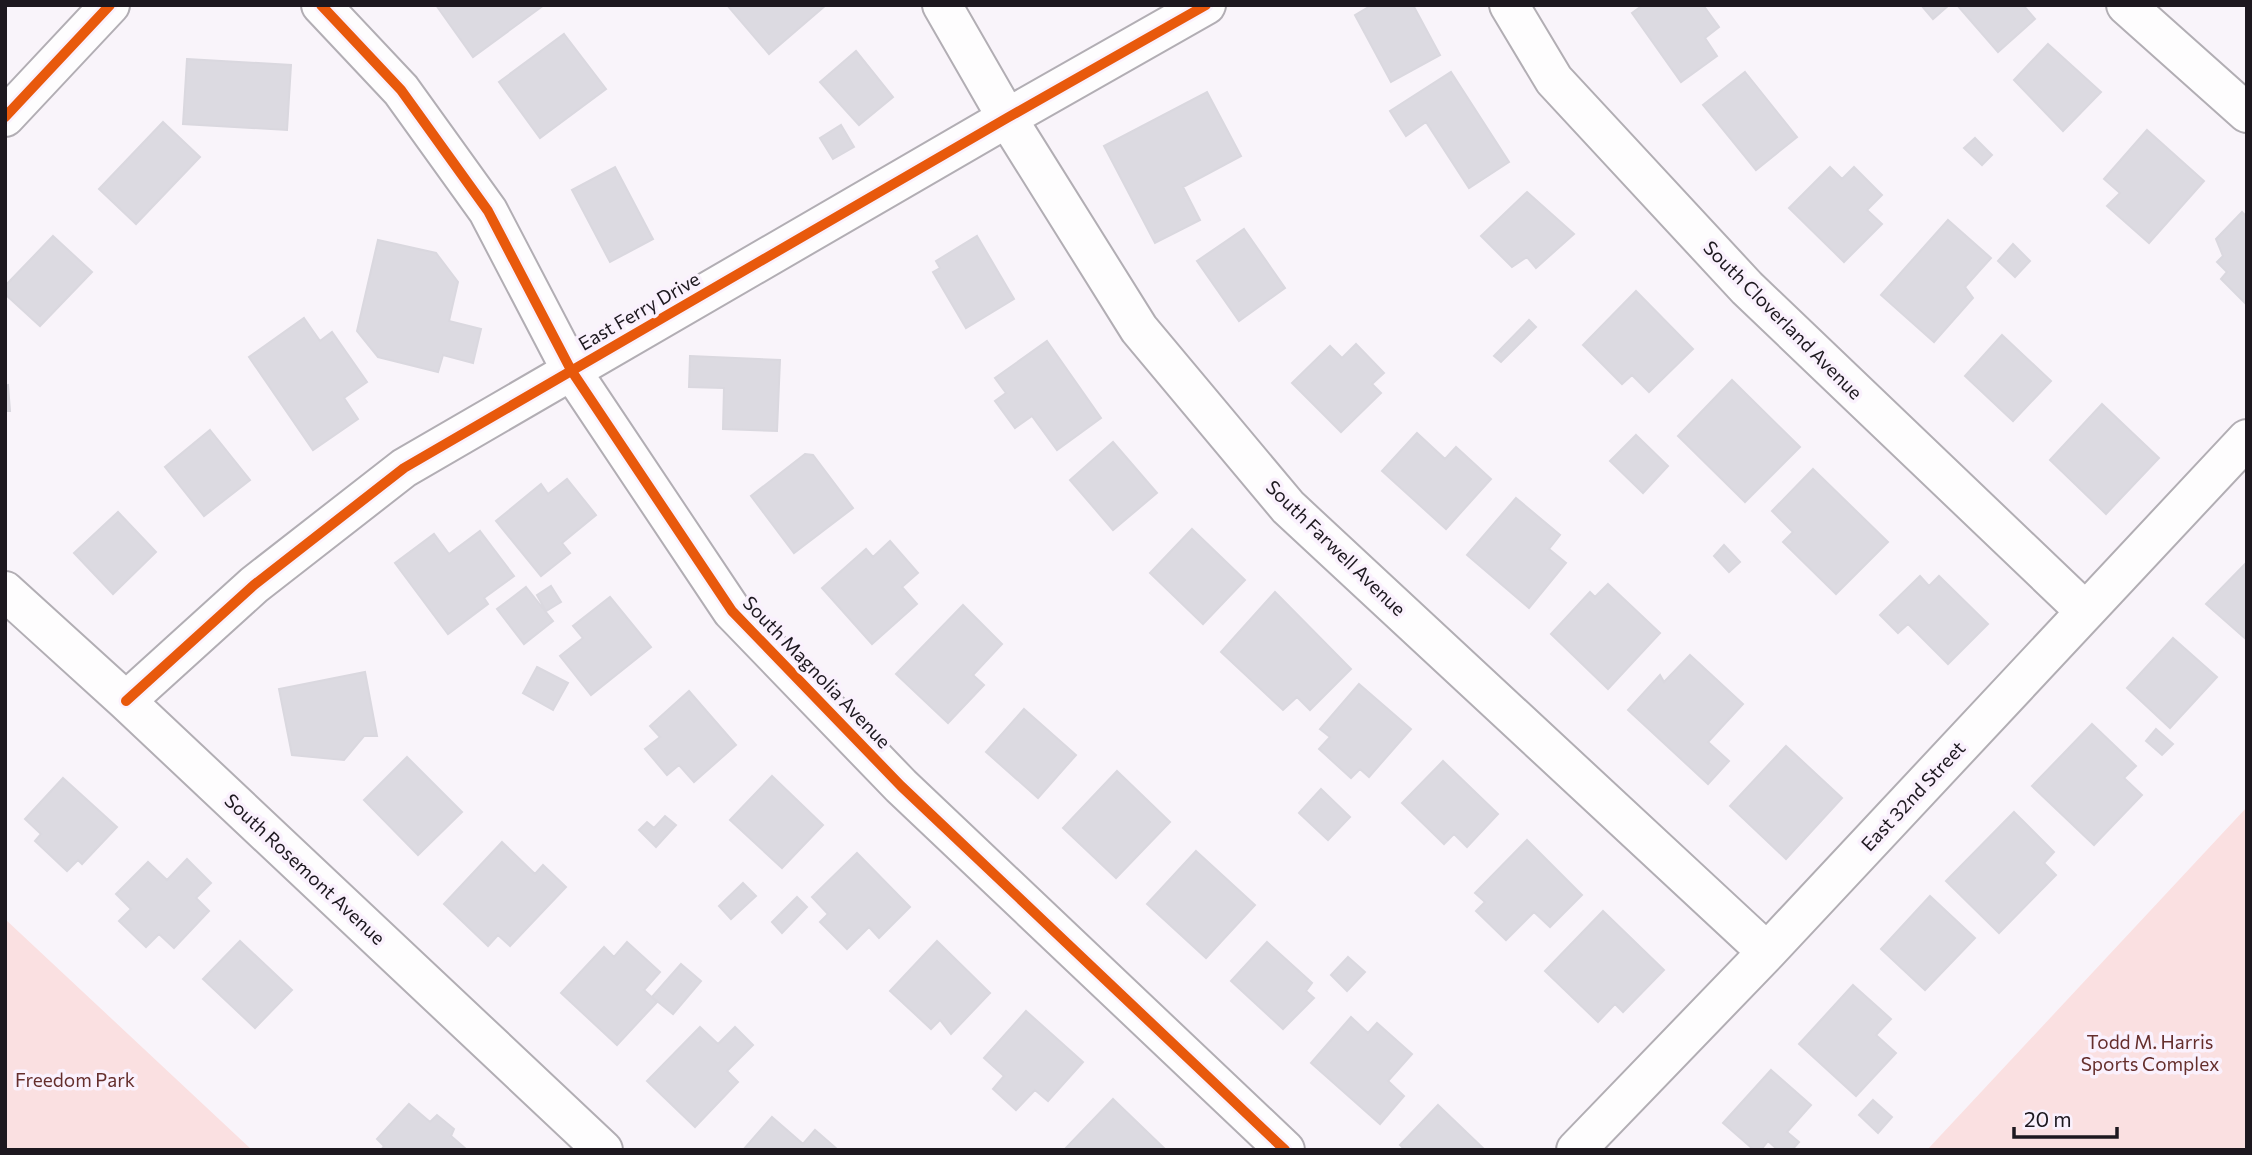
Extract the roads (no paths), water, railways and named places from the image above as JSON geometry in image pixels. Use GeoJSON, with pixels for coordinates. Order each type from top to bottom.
{"type":"FeatureCollection","features":[{"type":"Feature","properties":{"kind":"street"},"geometry":{"type":"LineString","coordinates":[[5,117],[110,5]]}},
{"type":"Feature","properties":{"kind":"street","name":"South Magnolia Avenue"},"geometry":{"type":"LineString","coordinates":[[321,5],[401,90],[488,211],[571,370],[732,611],[901,786],[1285,1150]]}},
{"type":"Feature","properties":{"kind":"street","name":"South Farwell Avenue"},"geometry":{"type":"LineString","coordinates":[[942,5],[1007,118],[1139,329],[1288,507],[1767,951]]}},
{"type":"Feature","properties":{"kind":"street","name":"East Ferry Drive"},"geometry":{"type":"LineString","coordinates":[[127,701],[254,585],[404,468],[1206,5]]}},
{"type":"Feature","properties":{"kind":"street","name":"South Cloverland Avenue"},"geometry":{"type":"LineString","coordinates":[[1508,5],[1554,80],[1747,288],[2085,611]]}},
{"type":"Feature","properties":{"kind":"street"},"geometry":{"type":"LineString","coordinates":[[2126,5],[2247,113]]}},
{"type":"Feature","properties":{"kind":"street","name":"East 32nd Street"},"geometry":{"type":"LineString","coordinates":[[1576,1150],[1767,951],[2247,439]]}},
{"type":"Feature","properties":{"kind":"street","name":"South Rosemont Avenue"},"geometry":{"type":"LineString","coordinates":[[5,591],[127,701],[603,1150]]}},
{"type":"Feature","properties":{"kind":"park label","name":"Todd M. Harris Sports Complex"},"geometry":{"type":"Point","coordinates":[2150,1053]}},
{"type":"Feature","properties":{"kind":"park label","name":"Freedom Park"},"geometry":{"type":"Point","coordinates":[75,1080]}}]}
